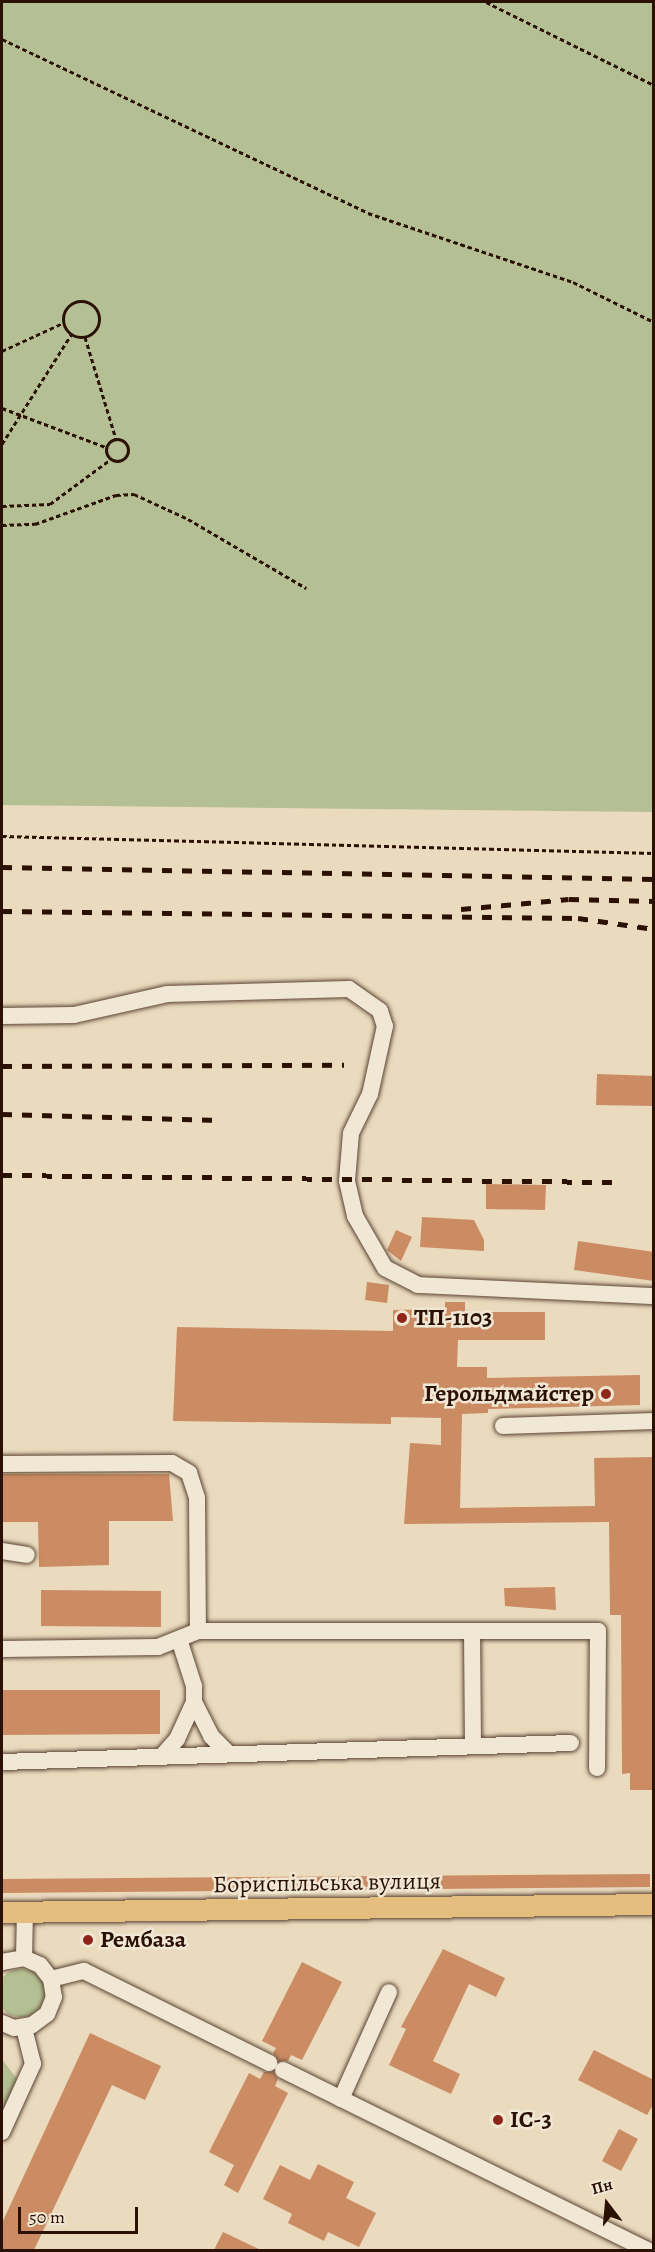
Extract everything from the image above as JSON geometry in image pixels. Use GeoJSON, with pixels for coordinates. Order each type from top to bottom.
{"type":"FeatureCollection","features":[{"type":"Feature","properties":{"kind":"main road","name":"Бориспільська вулиця"},"geometry":{"type":"LineString","coordinates":[[2,1912],[654,1904]]}},
{"type":"Feature","properties":{"kind":"street"},"geometry":{"type":"LineString","coordinates":[[2,1016],[74,1015],[167,994],[349,989],[380,1011],[385,1026],[370,1094],[351,1133],[347,1181],[355,1216],[385,1268],[418,1285],[654,1296]]}},
{"type":"Feature","properties":{"kind":"street"},"geometry":{"type":"LineString","coordinates":[[503,1425],[654,1421]]}},
{"type":"Feature","properties":{"kind":"street"},"geometry":{"type":"LineString","coordinates":[[2,1464],[172,1463],[189,1473],[197,1498],[198,1632]]}},
{"type":"Feature","properties":{"kind":"street"},"geometry":{"type":"LineString","coordinates":[[2,1551],[27,1555]]}},
{"type":"Feature","properties":{"kind":"street"},"geometry":{"type":"LineString","coordinates":[[472,1631],[473,1744]]}},
{"type":"Feature","properties":{"kind":"street"},"geometry":{"type":"LineString","coordinates":[[2,1649],[158,1647],[198,1632],[598,1631],[597,1768]]}},
{"type":"Feature","properties":{"kind":"street"},"geometry":{"type":"LineString","coordinates":[[161,1757],[177,1738],[194,1702],[194,1686],[179,1639]]}},
{"type":"Feature","properties":{"kind":"street"},"geometry":{"type":"LineString","coordinates":[[194,1702],[211,1736],[229,1754]]}},
{"type":"Feature","properties":{"kind":"street"},"geometry":{"type":"LineString","coordinates":[[2,1762],[473,1744],[571,1743]]}},
{"type":"Feature","properties":{"kind":"street"},"geometry":{"type":"LineString","coordinates":[[24,1958],[25,1912]]}},
{"type":"Feature","properties":{"kind":"street"},"geometry":{"type":"LineString","coordinates":[[2,1962],[24,1958],[40,1965],[51,1979],[54,1997],[47,2014],[24,2028],[2,2023]]}},
{"type":"Feature","properties":{"kind":"street"},"geometry":{"type":"LineString","coordinates":[[51,1979],[84,1971],[648,2250]]}},
{"type":"Feature","properties":{"kind":"street"},"geometry":{"type":"LineString","coordinates":[[342,2099],[389,1992]]}},
{"type":"Feature","properties":{"kind":"street"},"geometry":{"type":"LineString","coordinates":[[2,2132],[33,2064],[24,2028]]}},
{"type":"Feature","properties":{"kind":"path"},"geometry":{"type":"LineString","coordinates":[[486,2],[654,85]]}},
{"type":"Feature","properties":{"kind":"path"},"geometry":{"type":"LineString","coordinates":[[2,39],[368,213],[573,282],[654,322]]}},
{"type":"Feature","properties":{"kind":"path"},"geometry":{"type":"LineString","coordinates":[[2,351],[63,323],[71,305],[91,303],[99,314],[97,328],[85,337],[71,335],[63,323]]}},
{"type":"Feature","properties":{"kind":"path"},"geometry":{"type":"LineString","coordinates":[[2,444],[71,335]]}},
{"type":"Feature","properties":{"kind":"path"},"geometry":{"type":"LineString","coordinates":[[85,337],[116,439]]}},
{"type":"Feature","properties":{"kind":"path"},"geometry":{"type":"LineString","coordinates":[[2,408],[106,447],[111,459]]}},
{"type":"Feature","properties":{"kind":"path"},"geometry":{"type":"LineString","coordinates":[[2,506],[50,504],[111,459],[118,460],[128,452],[123,440],[116,439],[106,447]]}},
{"type":"Feature","properties":{"kind":"path"},"geometry":{"type":"LineString","coordinates":[[2,525],[34,524],[116,495],[134,494],[188,519],[306,588]]}},
{"type":"Feature","properties":{"kind":"path"},"geometry":{"type":"LineString","coordinates":[[2,836],[654,853]]}},
{"type":"Feature","properties":{"kind":"green space"},"geometry":{"type":"Polygon","coordinates":[[[2,2],[653,2],[653,812],[2,805],[2,2]]]}},
{"type":"Feature","properties":{"kind":"green space"},"geometry":{"type":"Polygon","coordinates":[[[21,1969],[38,1976],[45,1993],[38,2010],[21,2017],[4,2010],[-3,1993],[4,1976],[21,1969]]]}},
{"type":"Feature","properties":{"kind":"green space"},"geometry":{"type":"Polygon","coordinates":[[[2,2059],[17,2079],[2,2112],[2,2059]]]}},
{"type":"Feature","properties":{"kind":"building"},"geometry":{"type":"Polygon","coordinates":[[[597,1074],[654,1076],[654,1106],[596,1105],[597,1074]]]}},
{"type":"Feature","properties":{"kind":"building"},"geometry":{"type":"Polygon","coordinates":[[[486,1184],[546,1185],[545,1210],[486,1209],[486,1184]]]}},
{"type":"Feature","properties":{"kind":"building"},"geometry":{"type":"Polygon","coordinates":[[[422,1217],[474,1220],[484,1240],[484,1251],[420,1247],[422,1217]]]}},
{"type":"Feature","properties":{"kind":"building"},"geometry":{"type":"Polygon","coordinates":[[[396,1230],[412,1237],[401,1261],[387,1250],[396,1230]]]}},
{"type":"Feature","properties":{"kind":"building"},"geometry":{"type":"Polygon","coordinates":[[[578,1241],[654,1252],[654,1281],[574,1270],[578,1241]]]}},
{"type":"Feature","properties":{"kind":"building"},"geometry":{"type":"Polygon","coordinates":[[[367,1282],[389,1285],[387,1303],[365,1300],[367,1282]]]}},
{"type":"Feature","properties":{"kind":"building"},"geometry":{"type":"Polygon","coordinates":[[[445,1302],[465,1302],[465,1312],[545,1312],[545,1340],[458,1340],[457,1367],[487,1367],[487,1378],[640,1375],[640,1405],[488,1409],[488,1413],[462,1414],[460,1508],[595,1506],[594,1458],[654,1457],[654,1790],[630,1790],[630,1773],[622,1774],[621,1615],[610,1615],[609,1522],[404,1524],[410,1443],[441,1445],[441,1418],[391,1417],[391,1424],[173,1421],[177,1327],[393,1331],[393,1310],[445,1309],[445,1302]]]}},
{"type":"Feature","properties":{"kind":"building"},"geometry":{"type":"Polygon","coordinates":[[[2,1474],[169,1474],[173,1521],[109,1521],[109,1565],[39,1567],[38,1522],[2,1522],[2,1474]]]}},
{"type":"Feature","properties":{"kind":"building"},"geometry":{"type":"Polygon","coordinates":[[[555,1587],[556,1610],[505,1606],[504,1588],[555,1587]]]}},
{"type":"Feature","properties":{"kind":"building"},"geometry":{"type":"Polygon","coordinates":[[[41,1590],[161,1591],[161,1627],[41,1626],[41,1590]]]}},
{"type":"Feature","properties":{"kind":"building"},"geometry":{"type":"Polygon","coordinates":[[[2,1690],[160,1690],[160,1734],[2,1735],[2,1690]]]}},
{"type":"Feature","properties":{"kind":"building"},"geometry":{"type":"Polygon","coordinates":[[[650,1874],[650,1887],[2,1893],[2,1879],[650,1874]]]}},
{"type":"Feature","properties":{"kind":"building"},"geometry":{"type":"Polygon","coordinates":[[[443,1949],[505,1978],[496,1997],[469,1984],[433,2061],[460,2074],[451,2094],[389,2065],[406,2029],[401,2027],[443,1949]]]}},
{"type":"Feature","properties":{"kind":"building"},"geometry":{"type":"Polygon","coordinates":[[[302,1962],[342,1982],[302,2060],[291,2055],[288,2061],[279,2061],[273,2053],[276,2048],[262,2041],[302,1962]]]}},
{"type":"Feature","properties":{"kind":"building"},"geometry":{"type":"Polygon","coordinates":[[[90,2033],[161,2066],[145,2100],[112,2085],[34,2250],[2,2250],[2,2223],[90,2033]]]}},
{"type":"Feature","properties":{"kind":"building"},"geometry":{"type":"Polygon","coordinates":[[[594,2050],[654,2080],[654,2103],[647,2115],[578,2080],[594,2050]]]}},
{"type":"Feature","properties":{"kind":"building"},"geometry":{"type":"Polygon","coordinates":[[[264,2072],[273,2072],[278,2079],[275,2086],[288,2093],[238,2193],[224,2185],[234,2165],[209,2152],[249,2073],[260,2079],[264,2072]]]}},
{"type":"Feature","properties":{"kind":"building"},"geometry":{"type":"Polygon","coordinates":[[[619,2129],[638,2139],[621,2171],[602,2161],[619,2129]]]}},
{"type":"Feature","properties":{"kind":"building"},"geometry":{"type":"Polygon","coordinates":[[[318,2164],[354,2182],[346,2198],[376,2213],[359,2247],[328,2232],[324,2241],[288,2223],[292,2214],[263,2199],[280,2165],[310,2180],[318,2164]]]}},
{"type":"Feature","properties":{"kind":"building"},"geometry":{"type":"Polygon","coordinates":[[[223,2232],[261,2250],[214,2250],[223,2232]]]}},
{"type":"Feature","properties":{"kind":"railway"},"geometry":{"type":"LineString","coordinates":[[2,867],[654,879]]}},
{"type":"Feature","properties":{"kind":"railway"},"geometry":{"type":"LineString","coordinates":[[461,909],[569,899],[654,901]]}},
{"type":"Feature","properties":{"kind":"railway"},"geometry":{"type":"LineString","coordinates":[[2,911],[578,918],[654,929]]}},
{"type":"Feature","properties":{"kind":"railway"},"geometry":{"type":"LineString","coordinates":[[2,1066],[344,1065]]}},
{"type":"Feature","properties":{"kind":"railway"},"geometry":{"type":"LineString","coordinates":[[2,1114],[219,1120]]}},
{"type":"Feature","properties":{"kind":"railway"},"geometry":{"type":"LineString","coordinates":[[2,1175],[613,1182]]}},
{"type":"Feature","properties":{"kind":"place","name":"ТП-1103"},"geometry":{"type":"Point","coordinates":[402,1318]}},
{"type":"Feature","properties":{"kind":"place","name":"Герольдмайстер"},"geometry":{"type":"Point","coordinates":[606,1394]}},
{"type":"Feature","properties":{"kind":"place","name":"Рембаза"},"geometry":{"type":"Point","coordinates":[88,1940]}},
{"type":"Feature","properties":{"kind":"place","name":"ІС-3"},"geometry":{"type":"Point","coordinates":[498,2120]}}]}
